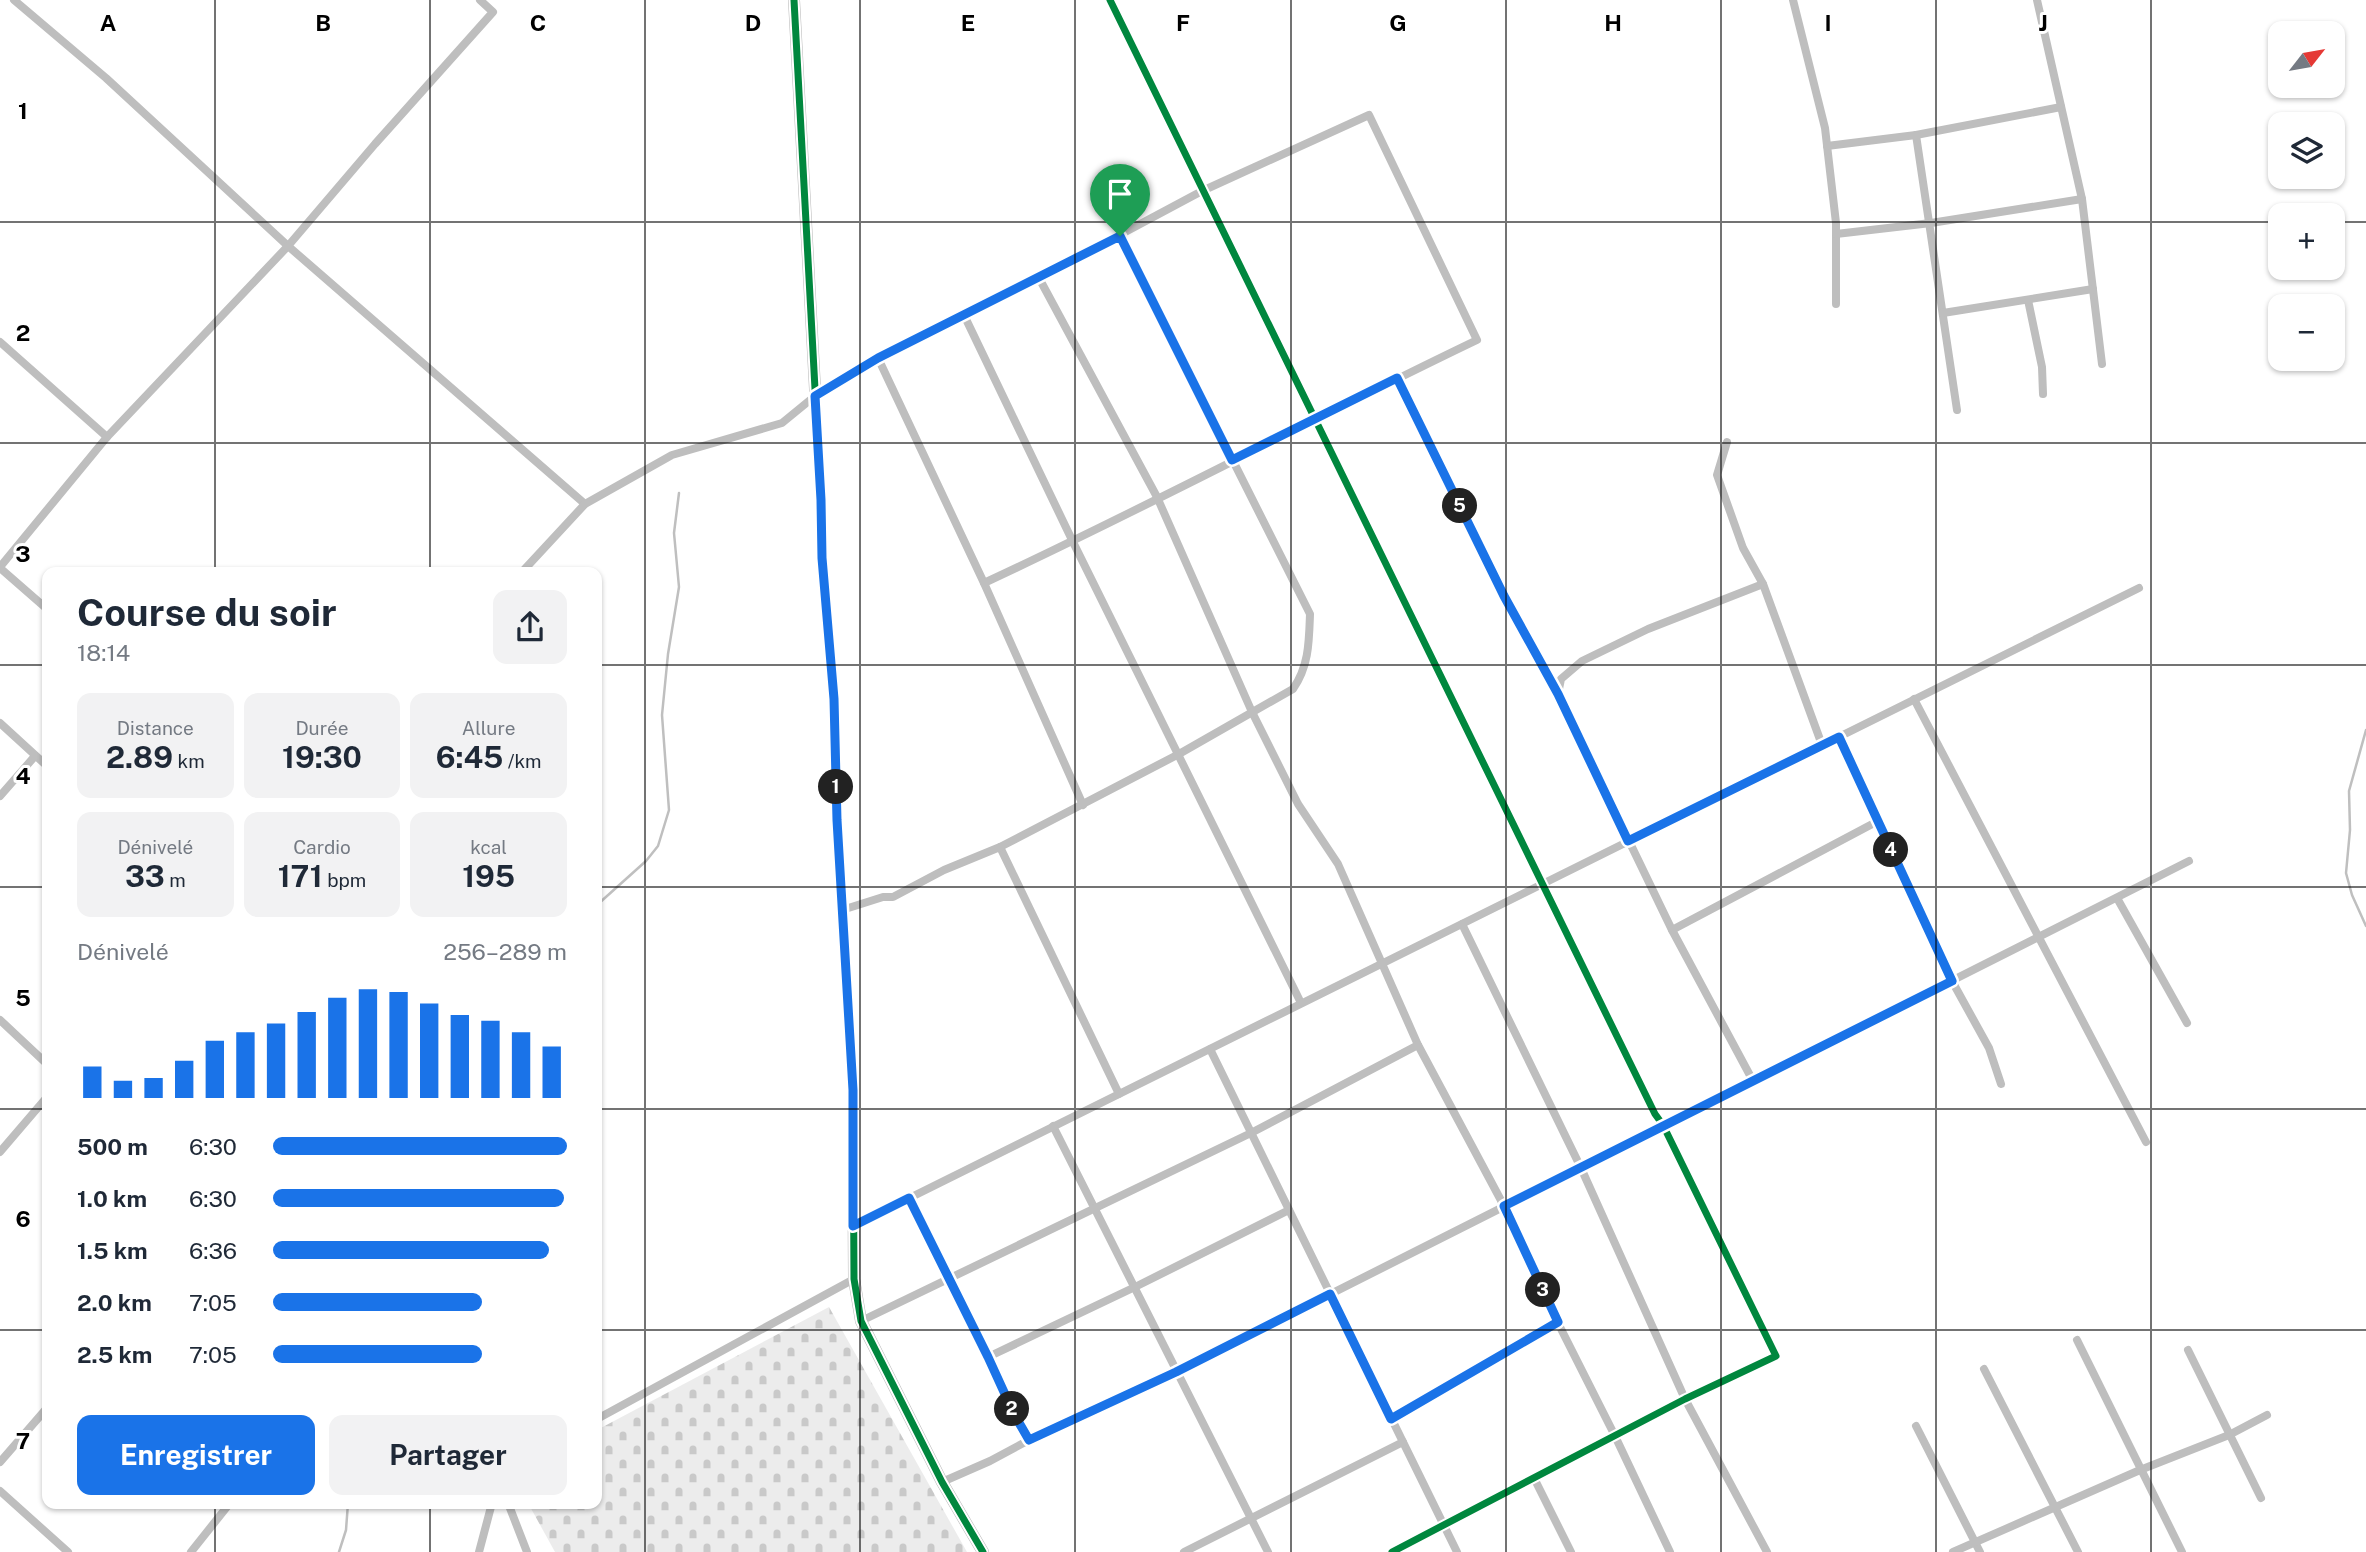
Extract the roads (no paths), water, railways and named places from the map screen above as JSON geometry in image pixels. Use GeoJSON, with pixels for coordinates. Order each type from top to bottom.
{"type":"FeatureCollection","features":[{"type":"Feature","properties":{"kind":"street"},"geometry":{"type":"LineString","coordinates":[[14,0],[106,78],[288,246],[585,504]]}},
{"type":"Feature","properties":{"kind":"street"},"geometry":{"type":"LineString","coordinates":[[42,605],[0,567],[107,437],[288,246],[494,12],[480,0]]}},
{"type":"Feature","properties":{"kind":"street"},"geometry":{"type":"LineString","coordinates":[[794,0],[822,558],[834,699],[837,820],[853,1090],[854,1279],[861,1321],[942,1482],[983,1552]]}},
{"type":"Feature","properties":{"kind":"street"},"geometry":{"type":"LineString","coordinates":[[1110,0],[1776,1356],[1685,1399],[1392,1552]]}},
{"type":"Feature","properties":{"kind":"street"},"geometry":{"type":"LineString","coordinates":[[1793,0],[1825,128],[1836,234],[1836,304]]}},
{"type":"Feature","properties":{"kind":"street"},"geometry":{"type":"LineString","coordinates":[[2037,0],[2082,199],[2102,364]]}},
{"type":"Feature","properties":{"kind":"street"},"geometry":{"type":"LineString","coordinates":[[1827,146],[1916,135],[2061,107]]}},
{"type":"Feature","properties":{"kind":"street"},"geometry":{"type":"LineString","coordinates":[[527,567],[585,504],[672,455],[782,423],[815,396],[878,358],[1039,278],[1202,191],[1369,115],[1477,340],[1157,497],[1073,542],[984,583]]}},
{"type":"Feature","properties":{"kind":"street"},"geometry":{"type":"LineString","coordinates":[[1916,135],[1958,410]]}},
{"type":"Feature","properties":{"kind":"street"},"geometry":{"type":"LineString","coordinates":[[1836,234],[1931,223],[2082,199]]}},
{"type":"Feature","properties":{"kind":"street"},"geometry":{"type":"LineString","coordinates":[[842,910],[883,897],[893,897],[1083,805],[1293,689],[1303,676],[1309,645],[1310,614],[1120,236]]}},
{"type":"Feature","properties":{"kind":"street"},"geometry":{"type":"LineString","coordinates":[[1039,278],[1157,497],[1252,712],[1298,804],[1338,864],[1418,1045],[1504,1206],[1670,1552]]}},
{"type":"Feature","properties":{"kind":"street"},"geometry":{"type":"LineString","coordinates":[[1944,313],[2093,289]]}},
{"type":"Feature","properties":{"kind":"street"},"geometry":{"type":"LineString","coordinates":[[2028,300],[2042,367],[2043,394]]}},
{"type":"Feature","properties":{"kind":"street"},"geometry":{"type":"LineString","coordinates":[[964,315],[1301,1003]]}},
{"type":"Feature","properties":{"kind":"street"},"geometry":{"type":"LineString","coordinates":[[0,342],[107,437]]}},
{"type":"Feature","properties":{"kind":"street"},"geometry":{"type":"LineString","coordinates":[[878,358],[984,583],[1083,805]]}},
{"type":"Feature","properties":{"kind":"street"},"geometry":{"type":"LineString","coordinates":[[1397,378],[1504,596],[1558,694],[1672,930],[1752,1081]]}},
{"type":"Feature","properties":{"kind":"street"},"geometry":{"type":"LineString","coordinates":[[1727,442],[1717,475],[1743,548],[1763,584],[1822,745]]}},
{"type":"Feature","properties":{"kind":"street"},"geometry":{"type":"LineString","coordinates":[[1558,694],[1561,679],[1581,661],[1648,629],[1763,584]]}},
{"type":"Feature","properties":{"kind":"street"},"geometry":{"type":"LineString","coordinates":[[853,1226],[2139,588]]}},
{"type":"Feature","properties":{"kind":"street"},"geometry":{"type":"LineString","coordinates":[[1914,699],[2146,1142]]}},
{"type":"Feature","properties":{"kind":"street"},"geometry":{"type":"LineString","coordinates":[[0,723],[42,762]]}},
{"type":"Feature","properties":{"kind":"street"},"geometry":{"type":"LineString","coordinates":[[1839,737],[1952,981],[1989,1048],[2001,1084]]}},
{"type":"Feature","properties":{"kind":"street"},"geometry":{"type":"LineString","coordinates":[[0,796],[35,756]]}},
{"type":"Feature","properties":{"kind":"street"},"geometry":{"type":"LineString","coordinates":[[1672,930],[1878,821]]}},
{"type":"Feature","properties":{"kind":"street"},"geometry":{"type":"LineString","coordinates":[[1000,847],[1119,1094]]}},
{"type":"Feature","properties":{"kind":"street"},"geometry":{"type":"LineString","coordinates":[[942,1482],[1176,1372],[2189,861]]}},
{"type":"Feature","properties":{"kind":"street"},"geometry":{"type":"LineString","coordinates":[[2117,898],[2187,1023]]}},
{"type":"Feature","properties":{"kind":"street"},"geometry":{"type":"LineString","coordinates":[[1462,924],[1581,1168],[1685,1399],[1767,1552]]}},
{"type":"Feature","properties":{"kind":"street"},"geometry":{"type":"LineString","coordinates":[[0,1020],[42,1058]]}},
{"type":"Feature","properties":{"kind":"street"},"geometry":{"type":"LineString","coordinates":[[861,1321],[949,1281],[1251,1133],[1418,1045]]}},
{"type":"Feature","properties":{"kind":"street"},"geometry":{"type":"LineString","coordinates":[[1210,1049],[1457,1552]]}},
{"type":"Feature","properties":{"kind":"street"},"geometry":{"type":"LineString","coordinates":[[0,1152],[42,1103]]}},
{"type":"Feature","properties":{"kind":"street"},"geometry":{"type":"LineString","coordinates":[[1053,1126],[1268,1552]]}},
{"type":"Feature","properties":{"kind":"street"},"geometry":{"type":"LineString","coordinates":[[909,1198],[1029,1440]]}},
{"type":"Feature","properties":{"kind":"street"},"geometry":{"type":"LineString","coordinates":[[988,1357],[1289,1210]]}},
{"type":"Feature","properties":{"kind":"street"},"geometry":{"type":"LineString","coordinates":[[602,1416],[854,1279]]}},
{"type":"Feature","properties":{"kind":"street"},"geometry":{"type":"LineString","coordinates":[[1391,1419],[1558,1322]]}},
{"type":"Feature","properties":{"kind":"street"},"geometry":{"type":"LineString","coordinates":[[2077,1340],[2182,1552]]}},
{"type":"Feature","properties":{"kind":"street"},"geometry":{"type":"LineString","coordinates":[[2188,1350],[2261,1498]]}},
{"type":"Feature","properties":{"kind":"street"},"geometry":{"type":"LineString","coordinates":[[1984,1369],[2078,1552]]}},
{"type":"Feature","properties":{"kind":"street"},"geometry":{"type":"LineString","coordinates":[[0,1462],[42,1414]]}},
{"type":"Feature","properties":{"kind":"street"},"geometry":{"type":"LineString","coordinates":[[1953,1552],[2140,1469],[2229,1435],[2267,1415]]}},
{"type":"Feature","properties":{"kind":"street"},"geometry":{"type":"LineString","coordinates":[[1916,1426],[1980,1552]]}},
{"type":"Feature","properties":{"kind":"street"},"geometry":{"type":"LineString","coordinates":[[1184,1552],[1403,1442]]}},
{"type":"Feature","properties":{"kind":"street"},"geometry":{"type":"LineString","coordinates":[[1534,1478],[1571,1552]]}},
{"type":"Feature","properties":{"kind":"street"},"geometry":{"type":"LineString","coordinates":[[0,1491],[68,1552]]}},
{"type":"Feature","properties":{"kind":"street"},"geometry":{"type":"LineString","coordinates":[[191,1552],[225,1509]]}},
{"type":"Feature","properties":{"kind":"street"},"geometry":{"type":"LineString","coordinates":[[479,1552],[490,1509]]}},
{"type":"Feature","properties":{"kind":"street"},"geometry":{"type":"LineString","coordinates":[[510,1509],[527,1552]]}},
{"type":"Feature","properties":{"kind":"waterway"},"geometry":{"type":"LineString","coordinates":[[602,901],[646,861],[658,846],[669,810],[662,715],[679,587],[674,533],[679,493]]}},
{"type":"Feature","properties":{"kind":"waterway"},"geometry":{"type":"LineString","coordinates":[[2366,730],[2349,791],[2350,830],[2346,873],[2352,895],[2366,926]]}},
{"type":"Feature","properties":{"kind":"waterway"},"geometry":{"type":"LineString","coordinates":[[339,1552],[346,1530],[348,1509]]}}]}
